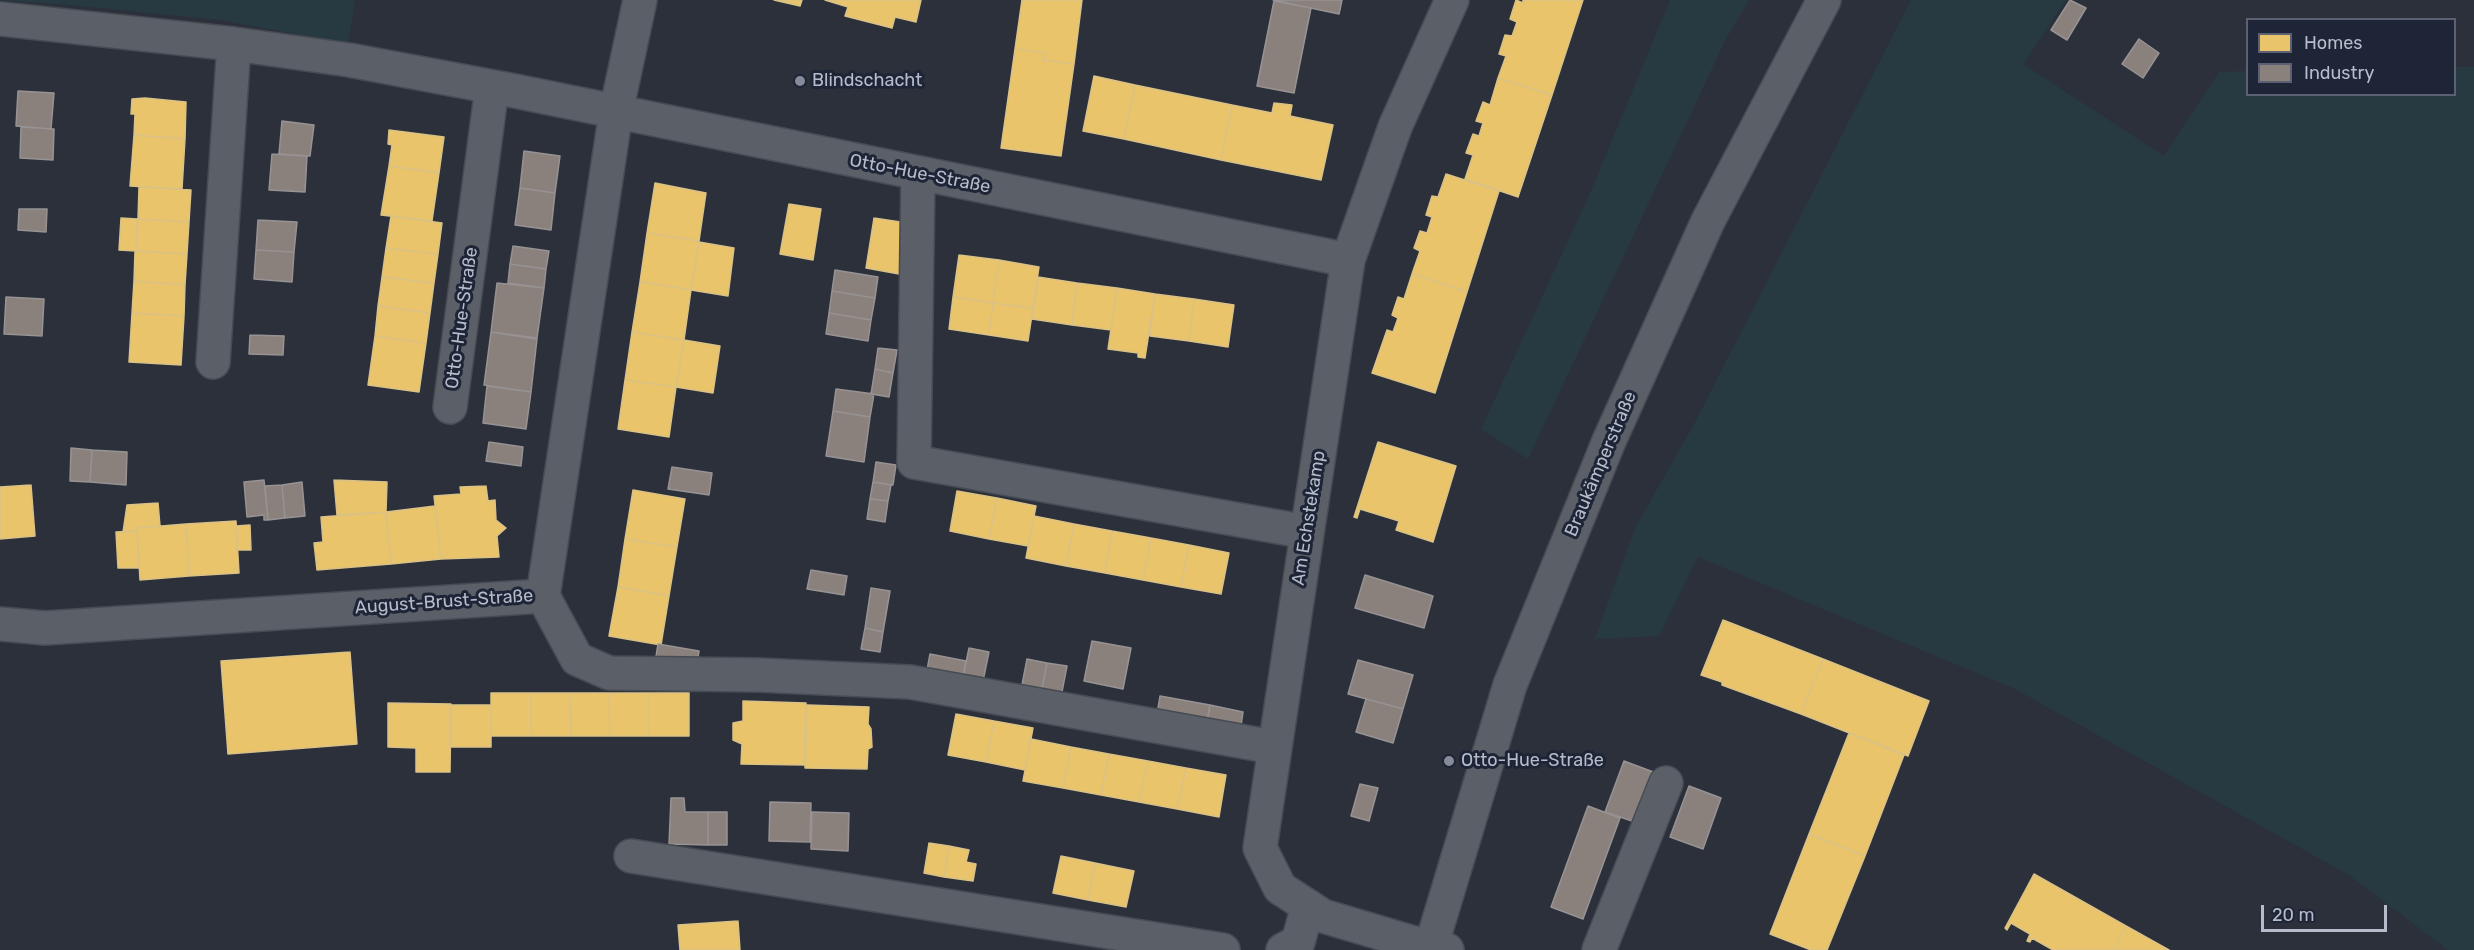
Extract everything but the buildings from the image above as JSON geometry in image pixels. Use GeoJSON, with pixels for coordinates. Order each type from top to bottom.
{"type":"FeatureCollection","features":[{"type":"Feature","properties":{"kind":"street"},"geometry":{"type":"LineString","coordinates":[[616,112],[640,0]]}},
{"type":"Feature","properties":{"kind":"street","name":"Am Echstekamp"},"geometry":{"type":"LineString","coordinates":[[1436,949],[1323,916],[1280,888],[1260,848],[1348,260],[1395,127],[1452,0]]}},
{"type":"Feature","properties":{"kind":"street","name":"Braukämperstraße"},"geometry":{"type":"LineString","coordinates":[[1436,949],[1510,685],[1609,441],[1708,221],[1824,0]]}},
{"type":"Feature","properties":{"kind":"street","name":"Otto-Hue-Straße"},"geometry":{"type":"LineString","coordinates":[[0,19],[234,44],[349,60],[1348,260]]}},
{"type":"Feature","properties":{"kind":"street"},"geometry":{"type":"LineString","coordinates":[[213,362],[234,44]]}},
{"type":"Feature","properties":{"kind":"street","name":"Otto-Hue-Straße"},"geometry":{"type":"LineString","coordinates":[[450,407],[492,87]]}},
{"type":"Feature","properties":{"kind":"street","name":"August-Brust-Straße"},"geometry":{"type":"LineString","coordinates":[[0,624],[45,628],[543,596],[616,112]]}},
{"type":"Feature","properties":{"kind":"street"},"geometry":{"type":"LineString","coordinates":[[918,173],[914,462],[1307,532]]}},
{"type":"Feature","properties":{"kind":"street"},"geometry":{"type":"LineString","coordinates":[[543,596],[577,658],[609,673],[758,675],[910,682],[1274,747]]}},
{"type":"Feature","properties":{"kind":"street"},"geometry":{"type":"LineString","coordinates":[[1599,950],[1666,783]]}},
{"type":"Feature","properties":{"kind":"street"},"geometry":{"type":"LineString","coordinates":[[631,856],[1223,950]]}},
{"type":"Feature","properties":{"kind":"street"},"geometry":{"type":"LineString","coordinates":[[1283,950],[1298,942],[1308,906]]}},
{"type":"Feature","properties":{"kind":"shaded area"},"geometry":{"type":"Polygon","coordinates":[[[0,0],[355,0],[348,44],[220,20],[0,0]]]}},
{"type":"Feature","properties":{"kind":"shaded area"},"geometry":{"type":"Polygon","coordinates":[[[1670,0],[1749,0],[1726,39],[1528,459],[1481,429],[1591,191],[1670,0]]]}},
{"type":"Feature","properties":{"kind":"shaded area"},"geometry":{"type":"Polygon","coordinates":[[[1911,0],[2066,0],[2023,64],[2164,156],[2219,72],[2246,71],[2246,96],[2456,96],[2456,67],[2474,67],[2474,950],[2448,950],[2349,875],[2015,689],[1698,557],[1659,636],[1595,639],[1635,528],[1692,428],[1911,0]]]}},
{"type":"Feature","properties":{"kind":"place","name":"Blindschacht"},"geometry":{"type":"Point","coordinates":[800,81]}},
{"type":"Feature","properties":{"kind":"place","name":"Otto-Hue-Straße"},"geometry":{"type":"Point","coordinates":[1449,761]}}]}
